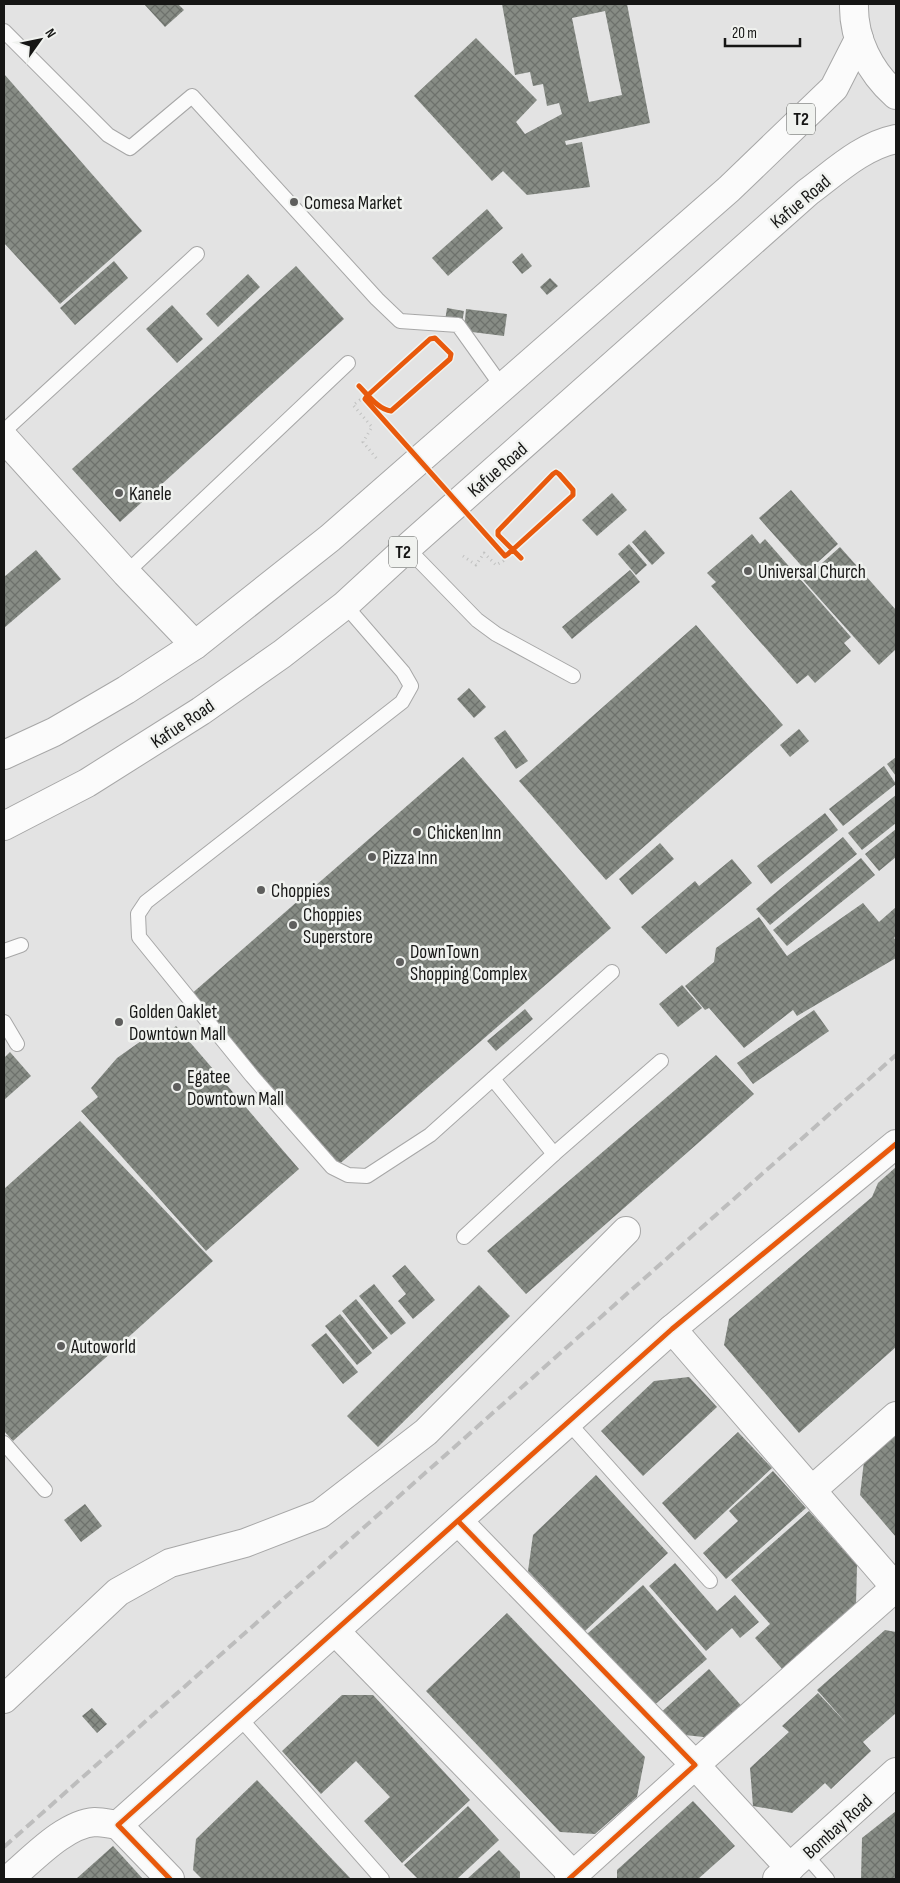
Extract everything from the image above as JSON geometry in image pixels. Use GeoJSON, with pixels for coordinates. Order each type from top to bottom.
{"type":"FeatureCollection","features":[{"type":"Feature","properties":{"kind":"street"},"geometry":{"type":"LineString","coordinates":[[854,4],[855,24],[866,57],[874,72],[896,95]]}},
{"type":"Feature","properties":{"kind":"street","name":"T2"},"geometry":{"type":"LineString","coordinates":[[4,755],[54,732],[110,700],[195,645],[330,538],[729,189],[834,88],[859,39]]}},
{"type":"Feature","properties":{"kind":"street","name":"Kafue Road"},"geometry":{"type":"LineString","coordinates":[[4,826],[87,783],[135,754],[201,711],[282,654],[345,606],[407,548],[808,192],[857,155],[884,141],[896,139]]}},
{"type":"Feature","properties":{"kind":"street"},"geometry":{"type":"LineString","coordinates":[[4,438],[126,573],[195,645]]}},
{"type":"Feature","properties":{"kind":"street"},"geometry":{"type":"LineString","coordinates":[[118,1825],[672,1329],[896,1144]]}},
{"type":"Feature","properties":{"kind":"street"},"geometry":{"type":"LineString","coordinates":[[4,1699],[118,1592],[170,1563],[245,1543],[320,1514],[426,1432],[626,1231]]}},
{"type":"Feature","properties":{"kind":"street"},"geometry":{"type":"LineString","coordinates":[[335,1631],[573,1878],[695,1766],[896,1587],[672,1329]]}},
{"type":"Feature","properties":{"kind":"street"},"geometry":{"type":"LineString","coordinates":[[812,1490],[896,1416]]}},
{"type":"Feature","properties":{"kind":"street"},"geometry":{"type":"LineString","coordinates":[[458,1521],[791,1867]]}},
{"type":"Feature","properties":{"kind":"street","name":"Bombay Road"},"geometry":{"type":"LineString","coordinates":[[791,1867],[896,1772]]}},
{"type":"Feature","properties":{"kind":"street"},"geometry":{"type":"LineString","coordinates":[[9,1879],[71,1828],[95,1822],[118,1825],[170,1879]]}},
{"type":"Feature","properties":{"kind":"lane"},"geometry":{"type":"LineString","coordinates":[[4,31],[108,135],[130,148],[192,96],[377,300],[400,321],[458,324],[503,388]]}},
{"type":"Feature","properties":{"kind":"lane"},"geometry":{"type":"LineString","coordinates":[[4,431],[197,254]]}},
{"type":"Feature","properties":{"kind":"lane"},"geometry":{"type":"LineString","coordinates":[[126,573],[348,363]]}},
{"type":"Feature","properties":{"kind":"lane"},"geometry":{"type":"LineString","coordinates":[[407,548],[478,620],[496,634],[573,676]]}},
{"type":"Feature","properties":{"kind":"lane"},"geometry":{"type":"LineString","coordinates":[[345,606],[404,672],[411,686],[402,702],[146,902],[138,914],[139,937],[252,1076],[332,1167],[348,1175],[367,1176],[430,1135],[612,972]]}},
{"type":"Feature","properties":{"kind":"lane"},"geometry":{"type":"LineString","coordinates":[[4,951],[21,945]]}},
{"type":"Feature","properties":{"kind":"lane"},"geometry":{"type":"LineString","coordinates":[[4,1022],[17,1044]]}},
{"type":"Feature","properties":{"kind":"lane"},"geometry":{"type":"LineString","coordinates":[[464,1237],[554,1154],[661,1061]]}},
{"type":"Feature","properties":{"kind":"lane"},"geometry":{"type":"LineString","coordinates":[[493,1079],[554,1154]]}},
{"type":"Feature","properties":{"kind":"lane"},"geometry":{"type":"LineString","coordinates":[[568,1422],[710,1581]]}},
{"type":"Feature","properties":{"kind":"lane"},"geometry":{"type":"LineString","coordinates":[[4,1443],[45,1490]]}},
{"type":"Feature","properties":{"kind":"lane"},"geometry":{"type":"LineString","coordinates":[[239,1717],[382,1879]]}},
{"type":"Feature","properties":{"kind":"lane"},"geometry":{"type":"LineString","coordinates":[[791,1867],[828,1879]]}},
{"type":"Feature","properties":{"kind":"path"},"geometry":{"type":"LineString","coordinates":[[365,399],[353,405],[372,427],[363,442],[377,459]]}},
{"type":"Feature","properties":{"kind":"path"},"geometry":{"type":"LineString","coordinates":[[463,556],[476,565],[484,553],[496,565],[507,556]]}},
{"type":"Feature","properties":{"kind":"building"},"geometry":{"type":"Polygon","coordinates":[[[144,4],[178,4],[184,10],[165,27],[144,4]]]}},
{"type":"Feature","properties":{"kind":"building"},"geometry":{"type":"Polygon","coordinates":[[[502,4],[627,4],[650,123],[565,141],[566,145],[582,142],[590,187],[527,195],[503,171],[492,181],[414,96],[476,38],[537,100],[516,122],[525,134],[562,114],[559,103],[547,106],[543,84],[533,86],[530,72],[515,75],[502,4]],[[605,11],[572,18],[589,102],[622,95],[605,11]]]}},
{"type":"Feature","properties":{"kind":"building"},"geometry":{"type":"Polygon","coordinates":[[[4,74],[142,231],[60,304],[4,243],[4,74]]]}},
{"type":"Feature","properties":{"kind":"building"},"geometry":{"type":"Polygon","coordinates":[[[487,209],[503,228],[448,276],[432,258],[487,209]]]}},
{"type":"Feature","properties":{"kind":"building"},"geometry":{"type":"Polygon","coordinates":[[[522,253],[532,266],[522,274],[512,262],[522,253]]]}},
{"type":"Feature","properties":{"kind":"building"},"geometry":{"type":"Polygon","coordinates":[[[114,261],[128,278],[75,325],[60,308],[114,261]]]}},
{"type":"Feature","properties":{"kind":"building"},"geometry":{"type":"Polygon","coordinates":[[[296,266],[344,319],[120,522],[72,469],[296,266]]]}},
{"type":"Feature","properties":{"kind":"building"},"geometry":{"type":"Polygon","coordinates":[[[248,274],[260,287],[218,327],[206,314],[248,274]]]}},
{"type":"Feature","properties":{"kind":"building"},"geometry":{"type":"Polygon","coordinates":[[[550,278],[558,286],[547,295],[540,287],[550,278]]]}},
{"type":"Feature","properties":{"kind":"building"},"geometry":{"type":"Polygon","coordinates":[[[172,305],[203,339],[177,363],[146,329],[172,305]]]}},
{"type":"Feature","properties":{"kind":"building"},"geometry":{"type":"Polygon","coordinates":[[[447,308],[464,311],[462,323],[445,321],[447,308]]]}},
{"type":"Feature","properties":{"kind":"building"},"geometry":{"type":"Polygon","coordinates":[[[466,309],[507,314],[504,336],[464,331],[466,309]]]}},
{"type":"Feature","properties":{"kind":"building"},"geometry":{"type":"Polygon","coordinates":[[[791,490],[838,544],[807,572],[759,518],[791,490]]]}},
{"type":"Feature","properties":{"kind":"building"},"geometry":{"type":"Polygon","coordinates":[[[612,493],[627,510],[597,536],[582,520],[612,493]]]}},
{"type":"Feature","properties":{"kind":"building"},"geometry":{"type":"Polygon","coordinates":[[[645,530],[665,553],[652,565],[632,542],[645,530]]]}},
{"type":"Feature","properties":{"kind":"building"},"geometry":{"type":"Polygon","coordinates":[[[752,534],[760,544],[765,539],[851,637],[844,643],[851,651],[815,683],[808,675],[797,684],[711,586],[716,582],[707,573],[752,534]]]}},
{"type":"Feature","properties":{"kind":"building"},"geometry":{"type":"Polygon","coordinates":[[[629,544],[647,565],[636,575],[618,554],[629,544]]]}},
{"type":"Feature","properties":{"kind":"building"},"geometry":{"type":"Polygon","coordinates":[[[840,547],[896,610],[896,649],[879,665],[803,580],[840,547]]]}},
{"type":"Feature","properties":{"kind":"building"},"geometry":{"type":"Polygon","coordinates":[[[36,550],[61,579],[4,628],[4,577],[36,550]]]}},
{"type":"Feature","properties":{"kind":"building"},"geometry":{"type":"Polygon","coordinates":[[[630,570],[640,582],[572,639],[562,627],[630,570]]]}},
{"type":"Feature","properties":{"kind":"building"},"geometry":{"type":"Polygon","coordinates":[[[696,625],[783,725],[606,880],[519,781],[696,625]]]}},
{"type":"Feature","properties":{"kind":"building"},"geometry":{"type":"Polygon","coordinates":[[[469,688],[486,707],[474,718],[457,699],[469,688]]]}},
{"type":"Feature","properties":{"kind":"building"},"geometry":{"type":"Polygon","coordinates":[[[799,729],[809,741],[790,757],[780,745],[799,729]]]}},
{"type":"Feature","properties":{"kind":"building"},"geometry":{"type":"Polygon","coordinates":[[[505,730],[528,761],[516,769],[494,738],[505,730]]]}},
{"type":"Feature","properties":{"kind":"building","name":"DownTown Shopping Complex"},"geometry":{"type":"Polygon","coordinates":[[[463,757],[611,928],[336,1167],[189,996],[463,757]]]}},
{"type":"Feature","properties":{"kind":"building"},"geometry":{"type":"Polygon","coordinates":[[[896,757],[896,776],[887,764],[896,757]]]}},
{"type":"Feature","properties":{"kind":"building"},"geometry":{"type":"Polygon","coordinates":[[[884,766],[896,784],[843,826],[829,809],[884,766]]]}},
{"type":"Feature","properties":{"kind":"building"},"geometry":{"type":"Polygon","coordinates":[[[896,795],[896,823],[862,850],[848,833],[896,795]]]}},
{"type":"Feature","properties":{"kind":"building"},"geometry":{"type":"Polygon","coordinates":[[[825,813],[838,830],[771,884],[757,866],[825,813]]]}},
{"type":"Feature","properties":{"kind":"building"},"geometry":{"type":"Polygon","coordinates":[[[896,829],[896,857],[879,871],[865,854],[896,829]]]}},
{"type":"Feature","properties":{"kind":"building"},"geometry":{"type":"Polygon","coordinates":[[[843,837],[857,854],[770,925],[756,909],[843,837]]]}},
{"type":"Feature","properties":{"kind":"building"},"geometry":{"type":"Polygon","coordinates":[[[660,843],[674,859],[632,895],[619,879],[660,843]]]}},
{"type":"Feature","properties":{"kind":"building"},"geometry":{"type":"Polygon","coordinates":[[[861,858],[875,875],[787,946],[773,930],[861,858]]]}},
{"type":"Feature","properties":{"kind":"building"},"geometry":{"type":"Polygon","coordinates":[[[732,859],[752,883],[666,954],[641,927],[695,881],[699,886],[732,859]]]}},
{"type":"Feature","properties":{"kind":"building"},"geometry":{"type":"Polygon","coordinates":[[[863,903],[879,922],[896,907],[896,936],[894,938],[896,940],[896,958],[797,1016],[793,1010],[744,1048],[709,1008],[705,1010],[685,986],[714,962],[716,948],[759,917],[787,956],[863,903]]]}},
{"type":"Feature","properties":{"kind":"building"},"geometry":{"type":"Polygon","coordinates":[[[682,985],[702,1008],[678,1027],[659,1004],[682,985]]]}},
{"type":"Feature","properties":{"kind":"building"},"geometry":{"type":"Polygon","coordinates":[[[525,1009],[533,1019],[496,1051],[487,1041],[525,1009]]]}},
{"type":"Feature","properties":{"kind":"building"},"geometry":{"type":"Polygon","coordinates":[[[814,1010],[829,1031],[753,1084],[737,1063],[814,1010]]]}},
{"type":"Feature","properties":{"kind":"building"},"geometry":{"type":"Polygon","coordinates":[[[176,1026],[299,1169],[206,1251],[81,1111],[98,1097],[91,1088],[117,1058],[151,1034],[156,1043],[176,1026]]]}},
{"type":"Feature","properties":{"kind":"building"},"geometry":{"type":"Polygon","coordinates":[[[10,1052],[31,1076],[4,1100],[4,1058],[10,1052]]]}},
{"type":"Feature","properties":{"kind":"building"},"geometry":{"type":"Polygon","coordinates":[[[716,1055],[754,1094],[526,1294],[487,1251],[716,1055]]]}},
{"type":"Feature","properties":{"kind":"building","name":"Autoworld"},"geometry":{"type":"Polygon","coordinates":[[[80,1121],[213,1261],[13,1441],[4,1431],[4,1189],[80,1121]]]}},
{"type":"Feature","properties":{"kind":"building"},"geometry":{"type":"Polygon","coordinates":[[[896,1167],[896,1347],[799,1433],[724,1345],[729,1319],[872,1197],[878,1183],[896,1167]]]}},
{"type":"Feature","properties":{"kind":"building"},"geometry":{"type":"Polygon","coordinates":[[[405,1265],[435,1300],[413,1319],[398,1301],[406,1294],[392,1276],[405,1265]]]}},
{"type":"Feature","properties":{"kind":"building"},"geometry":{"type":"Polygon","coordinates":[[[374,1284],[406,1323],[391,1335],[359,1296],[374,1284]]]}},
{"type":"Feature","properties":{"kind":"building"},"geometry":{"type":"Polygon","coordinates":[[[479,1285],[510,1316],[378,1447],[347,1416],[479,1285]]]}},
{"type":"Feature","properties":{"kind":"building"},"geometry":{"type":"Polygon","coordinates":[[[356,1299],[388,1338],[373,1350],[342,1311],[356,1299]]]}},
{"type":"Feature","properties":{"kind":"building"},"geometry":{"type":"Polygon","coordinates":[[[340,1314],[372,1353],[357,1365],[325,1326],[340,1314]]]}},
{"type":"Feature","properties":{"kind":"building"},"geometry":{"type":"Polygon","coordinates":[[[326,1333],[358,1372],[343,1384],[311,1345],[326,1333]]]}},
{"type":"Feature","properties":{"kind":"building"},"geometry":{"type":"Polygon","coordinates":[[[689,1377],[717,1407],[643,1476],[601,1431],[654,1381],[689,1377]]]}},
{"type":"Feature","properties":{"kind":"building"},"geometry":{"type":"Polygon","coordinates":[[[738,1432],[772,1468],[695,1540],[662,1503],[738,1432]]]}},
{"type":"Feature","properties":{"kind":"building"},"geometry":{"type":"Polygon","coordinates":[[[896,1433],[896,1537],[860,1495],[864,1461],[896,1433]]]}},
{"type":"Feature","properties":{"kind":"building"},"geometry":{"type":"Polygon","coordinates":[[[773,1471],[806,1508],[726,1579],[703,1553],[738,1521],[729,1511],[773,1471]]]}},
{"type":"Feature","properties":{"kind":"building"},"geometry":{"type":"Polygon","coordinates":[[[596,1475],[668,1553],[585,1631],[528,1571],[533,1535],[596,1475]]]}},
{"type":"Feature","properties":{"kind":"building"},"geometry":{"type":"Polygon","coordinates":[[[85,1504],[102,1526],[81,1542],[64,1520],[85,1504]]]}},
{"type":"Feature","properties":{"kind":"building"},"geometry":{"type":"Polygon","coordinates":[[[809,1511],[857,1565],[856,1605],[783,1670],[755,1638],[770,1624],[731,1580],[809,1511]]]}},
{"type":"Feature","properties":{"kind":"building"},"geometry":{"type":"Polygon","coordinates":[[[675,1563],[717,1611],[735,1595],[759,1622],[740,1638],[732,1628],[706,1651],[649,1586],[675,1563]]]}},
{"type":"Feature","properties":{"kind":"building"},"geometry":{"type":"Polygon","coordinates":[[[643,1585],[707,1659],[651,1708],[587,1634],[643,1585]]]}},
{"type":"Feature","properties":{"kind":"building"},"geometry":{"type":"Polygon","coordinates":[[[507,1613],[645,1757],[637,1797],[595,1834],[560,1832],[426,1691],[507,1613]]]}},
{"type":"Feature","properties":{"kind":"building"},"geometry":{"type":"Polygon","coordinates":[[[885,1630],[896,1632],[896,1713],[863,1742],[871,1751],[831,1789],[825,1783],[792,1813],[753,1806],[750,1768],[789,1732],[782,1726],[818,1693],[847,1724],[817,1690],[885,1630]]]}},
{"type":"Feature","properties":{"kind":"building"},"geometry":{"type":"Polygon","coordinates":[[[709,1669],[745,1710],[713,1738],[675,1734],[658,1715],[709,1669]]]}},
{"type":"Feature","properties":{"kind":"building"},"geometry":{"type":"Polygon","coordinates":[[[342,1695],[373,1695],[470,1800],[402,1863],[364,1821],[390,1797],[356,1761],[321,1794],[282,1751],[342,1695]]]}},
{"type":"Feature","properties":{"kind":"building"},"geometry":{"type":"Polygon","coordinates":[[[92,1708],[107,1724],[97,1733],[82,1716],[92,1708]]]}},
{"type":"Feature","properties":{"kind":"building"},"geometry":{"type":"Polygon","coordinates":[[[257,1780],[351,1879],[202,1879],[193,1870],[196,1839],[257,1780]]]}},
{"type":"Feature","properties":{"kind":"building"},"geometry":{"type":"Polygon","coordinates":[[[693,1801],[735,1846],[698,1879],[617,1879],[617,1870],[693,1801]]]}},
{"type":"Feature","properties":{"kind":"building"},"geometry":{"type":"Polygon","coordinates":[[[468,1806],[499,1840],[457,1879],[418,1879],[404,1865],[468,1806]]]}},
{"type":"Feature","properties":{"kind":"building"},"geometry":{"type":"Polygon","coordinates":[[[896,1811],[896,1879],[861,1879],[862,1838],[896,1811]]]}},
{"type":"Feature","properties":{"kind":"building"},"geometry":{"type":"Polygon","coordinates":[[[113,1846],[143,1879],[76,1879],[113,1846]]]}},
{"type":"Feature","properties":{"kind":"building"},"geometry":{"type":"Polygon","coordinates":[[[499,1850],[520,1872],[520,1879],[467,1879],[499,1850]]]}},
{"type":"Feature","properties":{"kind":"railway"},"geometry":{"type":"LineString","coordinates":[[4,1847],[896,1055]]}},
{"type":"Feature","properties":{"kind":"cycle path"},"geometry":{"type":"LineString","coordinates":[[359,386],[366,393],[369,397],[378,405],[391,411],[450,359],[451,354],[435,338],[430,339],[367,396],[365,399],[505,556],[508,554],[572,496],[573,495],[573,490],[559,474],[556,472],[553,474],[498,531],[498,535],[521,558]]}},
{"type":"Feature","properties":{"kind":"cycle path"},"geometry":{"type":"LineString","coordinates":[[170,1879],[118,1825],[672,1329],[896,1144]]}},
{"type":"Feature","properties":{"kind":"cycle path"},"geometry":{"type":"LineString","coordinates":[[458,1521],[695,1765],[569,1879]]}},
{"type":"Feature","properties":{"kind":"place","name":"Comesa Market"},"geometry":{"type":"Point","coordinates":[294,202]}},
{"type":"Feature","properties":{"kind":"place","name":"Kanele"},"geometry":{"type":"Point","coordinates":[119,493]}},
{"type":"Feature","properties":{"kind":"place","name":"Universal Church"},"geometry":{"type":"Point","coordinates":[748,571]}},
{"type":"Feature","properties":{"kind":"place","name":"Chicken Inn"},"geometry":{"type":"Point","coordinates":[417,832]}},
{"type":"Feature","properties":{"kind":"place","name":"Pizza Inn"},"geometry":{"type":"Point","coordinates":[372,857]}},
{"type":"Feature","properties":{"kind":"place","name":"Choppies"},"geometry":{"type":"Point","coordinates":[261,890]}},
{"type":"Feature","properties":{"kind":"place","name":"Choppies Superstore"},"geometry":{"type":"Point","coordinates":[293,925]}},
{"type":"Feature","properties":{"kind":"place","name":"DownTown Shopping Complex"},"geometry":{"type":"Point","coordinates":[400,962]}},
{"type":"Feature","properties":{"kind":"place","name":"Golden Oaklet Downtown Mall"},"geometry":{"type":"Point","coordinates":[119,1022]}},
{"type":"Feature","properties":{"kind":"place","name":"Egatee Downtown Mall"},"geometry":{"type":"Point","coordinates":[177,1087]}},
{"type":"Feature","properties":{"kind":"place","name":"Autoworld"},"geometry":{"type":"Point","coordinates":[61,1346]}}]}
